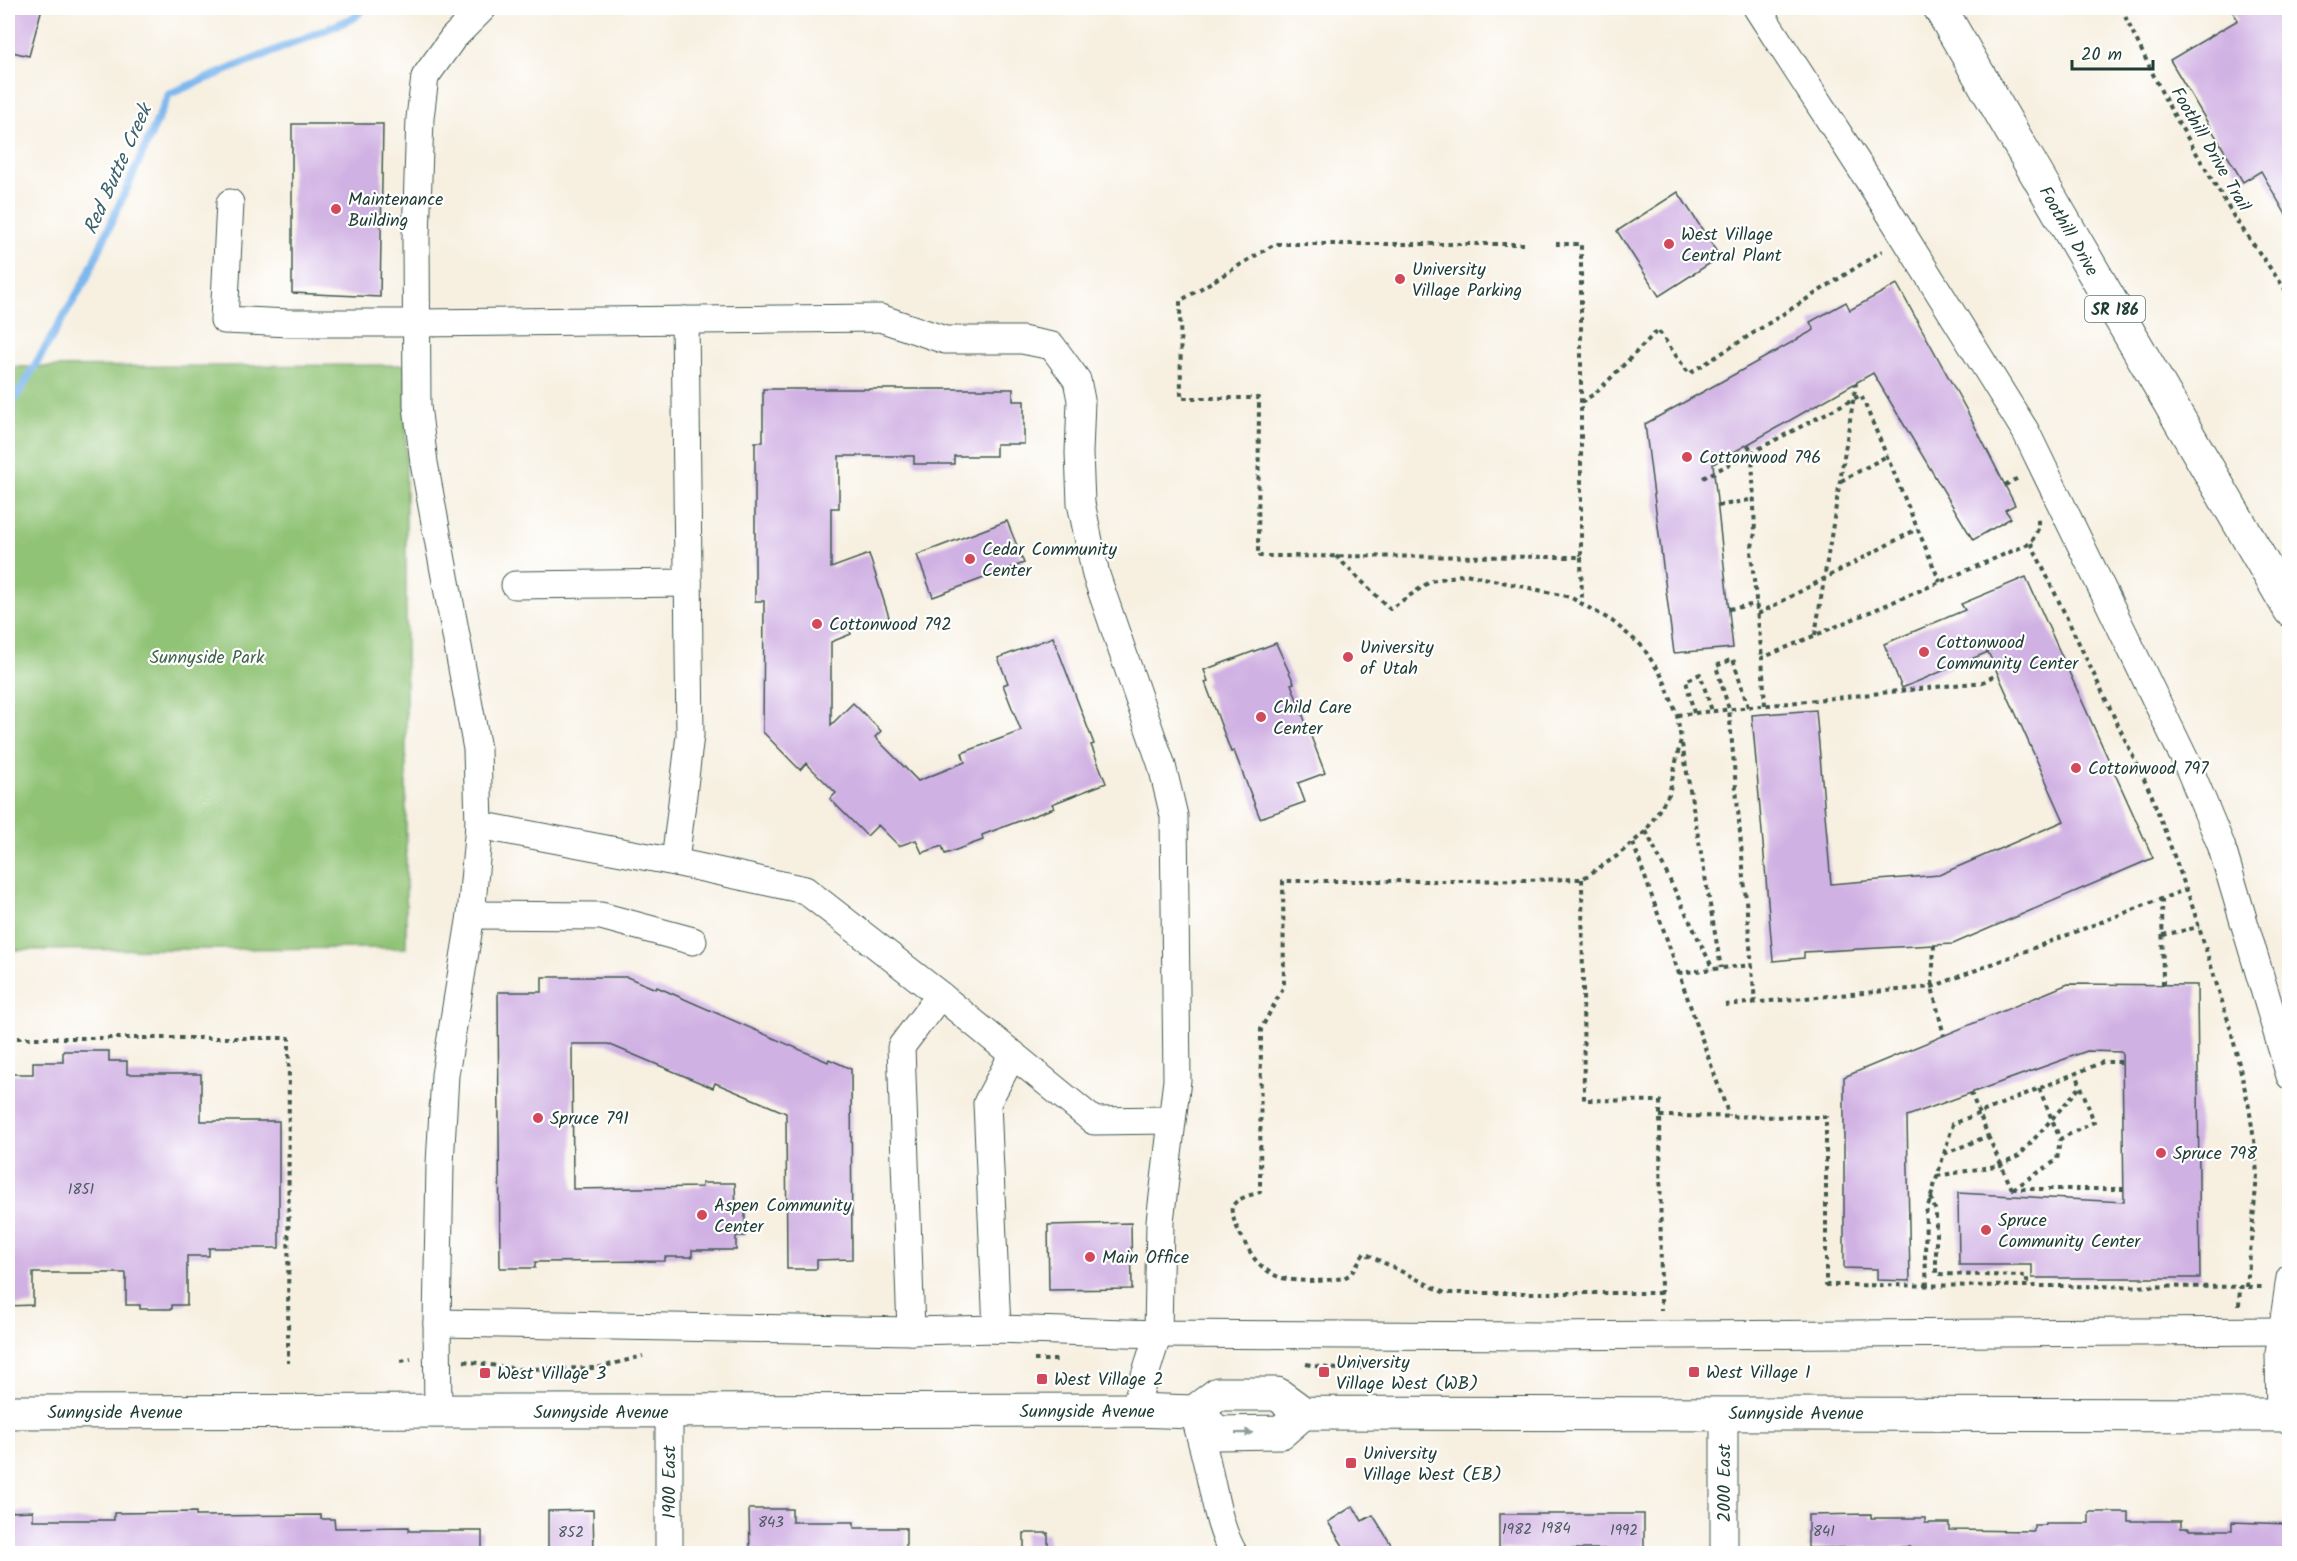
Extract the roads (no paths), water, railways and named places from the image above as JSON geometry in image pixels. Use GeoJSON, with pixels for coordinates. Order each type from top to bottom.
{"type":"FeatureCollection","features":[{"type":"Feature","properties":{"kind":"main road","name":"Foothill Drive"},"geometry":{"type":"LineString","coordinates":[[1940,8],[2289,610]]}},
{"type":"Feature","properties":{"kind":"main road","name":"Sunnyside Avenue"},"geometry":{"type":"LineString","coordinates":[[8,1412],[1134,1410],[1194,1412],[1218,1394],[1277,1394],[1303,1413],[2285,1415]]}},
{"type":"Feature","properties":{"kind":"street"},"geometry":{"type":"LineString","coordinates":[[438,1412],[436,1323],[445,1075],[471,915],[479,825],[477,749],[424,463],[417,406],[416,323],[420,118],[425,78],[453,38],[483,8]]}},
{"type":"Feature","properties":{"kind":"street"},"geometry":{"type":"LineString","coordinates":[[1757,8],[1882,201],[2026,432],[2189,768],[2221,845],[2289,1076]]}},
{"type":"Feature","properties":{"kind":"street"},"geometry":{"type":"LineString","coordinates":[[230,203],[224,320],[416,323],[880,318],[945,340],[1022,340],[1052,346],[1077,380],[1081,400],[1079,453],[1081,503],[1096,575],[1162,766],[1174,816],[1177,1080],[1160,1221],[1158,1334],[1134,1410]]}},
{"type":"Feature","properties":{"kind":"street"},"geometry":{"type":"LineString","coordinates":[[675,862],[690,735],[685,320]]}},
{"type":"Feature","properties":{"kind":"street"},"geometry":{"type":"LineString","coordinates":[[515,585],[688,583]]}},
{"type":"Feature","properties":{"kind":"street"},"geometry":{"type":"LineString","coordinates":[[479,825],[675,862],[806,890],[1094,1120],[1171,1120]]}},
{"type":"Feature","properties":{"kind":"street"},"geometry":{"type":"LineString","coordinates":[[471,915],[601,916],[693,941]]}},
{"type":"Feature","properties":{"kind":"street"},"geometry":{"type":"LineString","coordinates":[[911,1330],[901,1047],[940,995]]}},
{"type":"Feature","properties":{"kind":"street"},"geometry":{"type":"LineString","coordinates":[[997,1329],[987,1103],[1013,1054]]}},
{"type":"Feature","properties":{"kind":"street"},"geometry":{"type":"LineString","coordinates":[[2281,1282],[2283,1331],[2279,1353],[2285,1415]]}},
{"type":"Feature","properties":{"kind":"street"},"geometry":{"type":"LineString","coordinates":[[436,1323],[911,1330],[997,1329],[1158,1334],[1661,1335],[2283,1331]]}},
{"type":"Feature","properties":{"kind":"street","name":"1900 East"},"geometry":{"type":"LineString","coordinates":[[669,1411],[669,1554]]}},
{"type":"Feature","properties":{"kind":"street"},"geometry":{"type":"LineString","coordinates":[[1194,1412],[1210,1476],[1215,1508],[1234,1554]]}},
{"type":"Feature","properties":{"kind":"street","name":"2000 East"},"geometry":{"type":"LineString","coordinates":[[1724,1413],[1724,1554]]}},
{"type":"Feature","properties":{"kind":"waterway","name":"Red Butte Creek"},"geometry":{"type":"LineString","coordinates":[[8,411],[86,279],[169,94],[354,18],[364,8]]}},
{"type":"Feature","properties":{"kind":"place","name":"Maintenance Building"},"geometry":{"type":"Point","coordinates":[336,209]}},
{"type":"Feature","properties":{"kind":"place","name":"West Village Central Plant"},"geometry":{"type":"Point","coordinates":[1669,244]}},
{"type":"Feature","properties":{"kind":"place","name":"University Village Parking"},"geometry":{"type":"Point","coordinates":[1400,279]}},
{"type":"Feature","properties":{"kind":"place","name":"Cottonwood 796"},"geometry":{"type":"Point","coordinates":[1687,457]}},
{"type":"Feature","properties":{"kind":"place","name":"Cedar Community Center"},"geometry":{"type":"Point","coordinates":[970,559]}},
{"type":"Feature","properties":{"kind":"place","name":"Cottonwood 792"},"geometry":{"type":"Point","coordinates":[817,624]}},
{"type":"Feature","properties":{"kind":"place","name":"Cottonwood Community Center"},"geometry":{"type":"Point","coordinates":[1924,652]}},
{"type":"Feature","properties":{"kind":"place","name":"University of Utah"},"geometry":{"type":"Point","coordinates":[1348,657]}},
{"type":"Feature","properties":{"kind":"place","name":"Child Care Center"},"geometry":{"type":"Point","coordinates":[1261,717]}},
{"type":"Feature","properties":{"kind":"place","name":"Cottonwood 797"},"geometry":{"type":"Point","coordinates":[2076,768]}},
{"type":"Feature","properties":{"kind":"place","name":"Spruce 791"},"geometry":{"type":"Point","coordinates":[538,1118]}},
{"type":"Feature","properties":{"kind":"place","name":"Spruce 798"},"geometry":{"type":"Point","coordinates":[2161,1153]}},
{"type":"Feature","properties":{"kind":"place","name":"Aspen Community Center"},"geometry":{"type":"Point","coordinates":[702,1215]}},
{"type":"Feature","properties":{"kind":"place","name":"Spruce Community Center"},"geometry":{"type":"Point","coordinates":[1986,1230]}},
{"type":"Feature","properties":{"kind":"place","name":"Main Office"},"geometry":{"type":"Point","coordinates":[1090,1257]}},
{"type":"Feature","properties":{"kind":"place","name":"University Village West (WB)"},"geometry":{"type":"Point","coordinates":[1324,1372]}},
{"type":"Feature","properties":{"kind":"place","name":"West Village 1"},"geometry":{"type":"Point","coordinates":[1694,1372]}},
{"type":"Feature","properties":{"kind":"place","name":"West Village 3"},"geometry":{"type":"Point","coordinates":[485,1373]}},
{"type":"Feature","properties":{"kind":"place","name":"West Village 2"},"geometry":{"type":"Point","coordinates":[1042,1379]}},
{"type":"Feature","properties":{"kind":"place","name":"University Village West (EB)"},"geometry":{"type":"Point","coordinates":[1351,1463]}},
{"type":"Feature","properties":{"kind":"park label","name":"Sunnyside Park"},"geometry":{"type":"Point","coordinates":[207,657]}}]}
